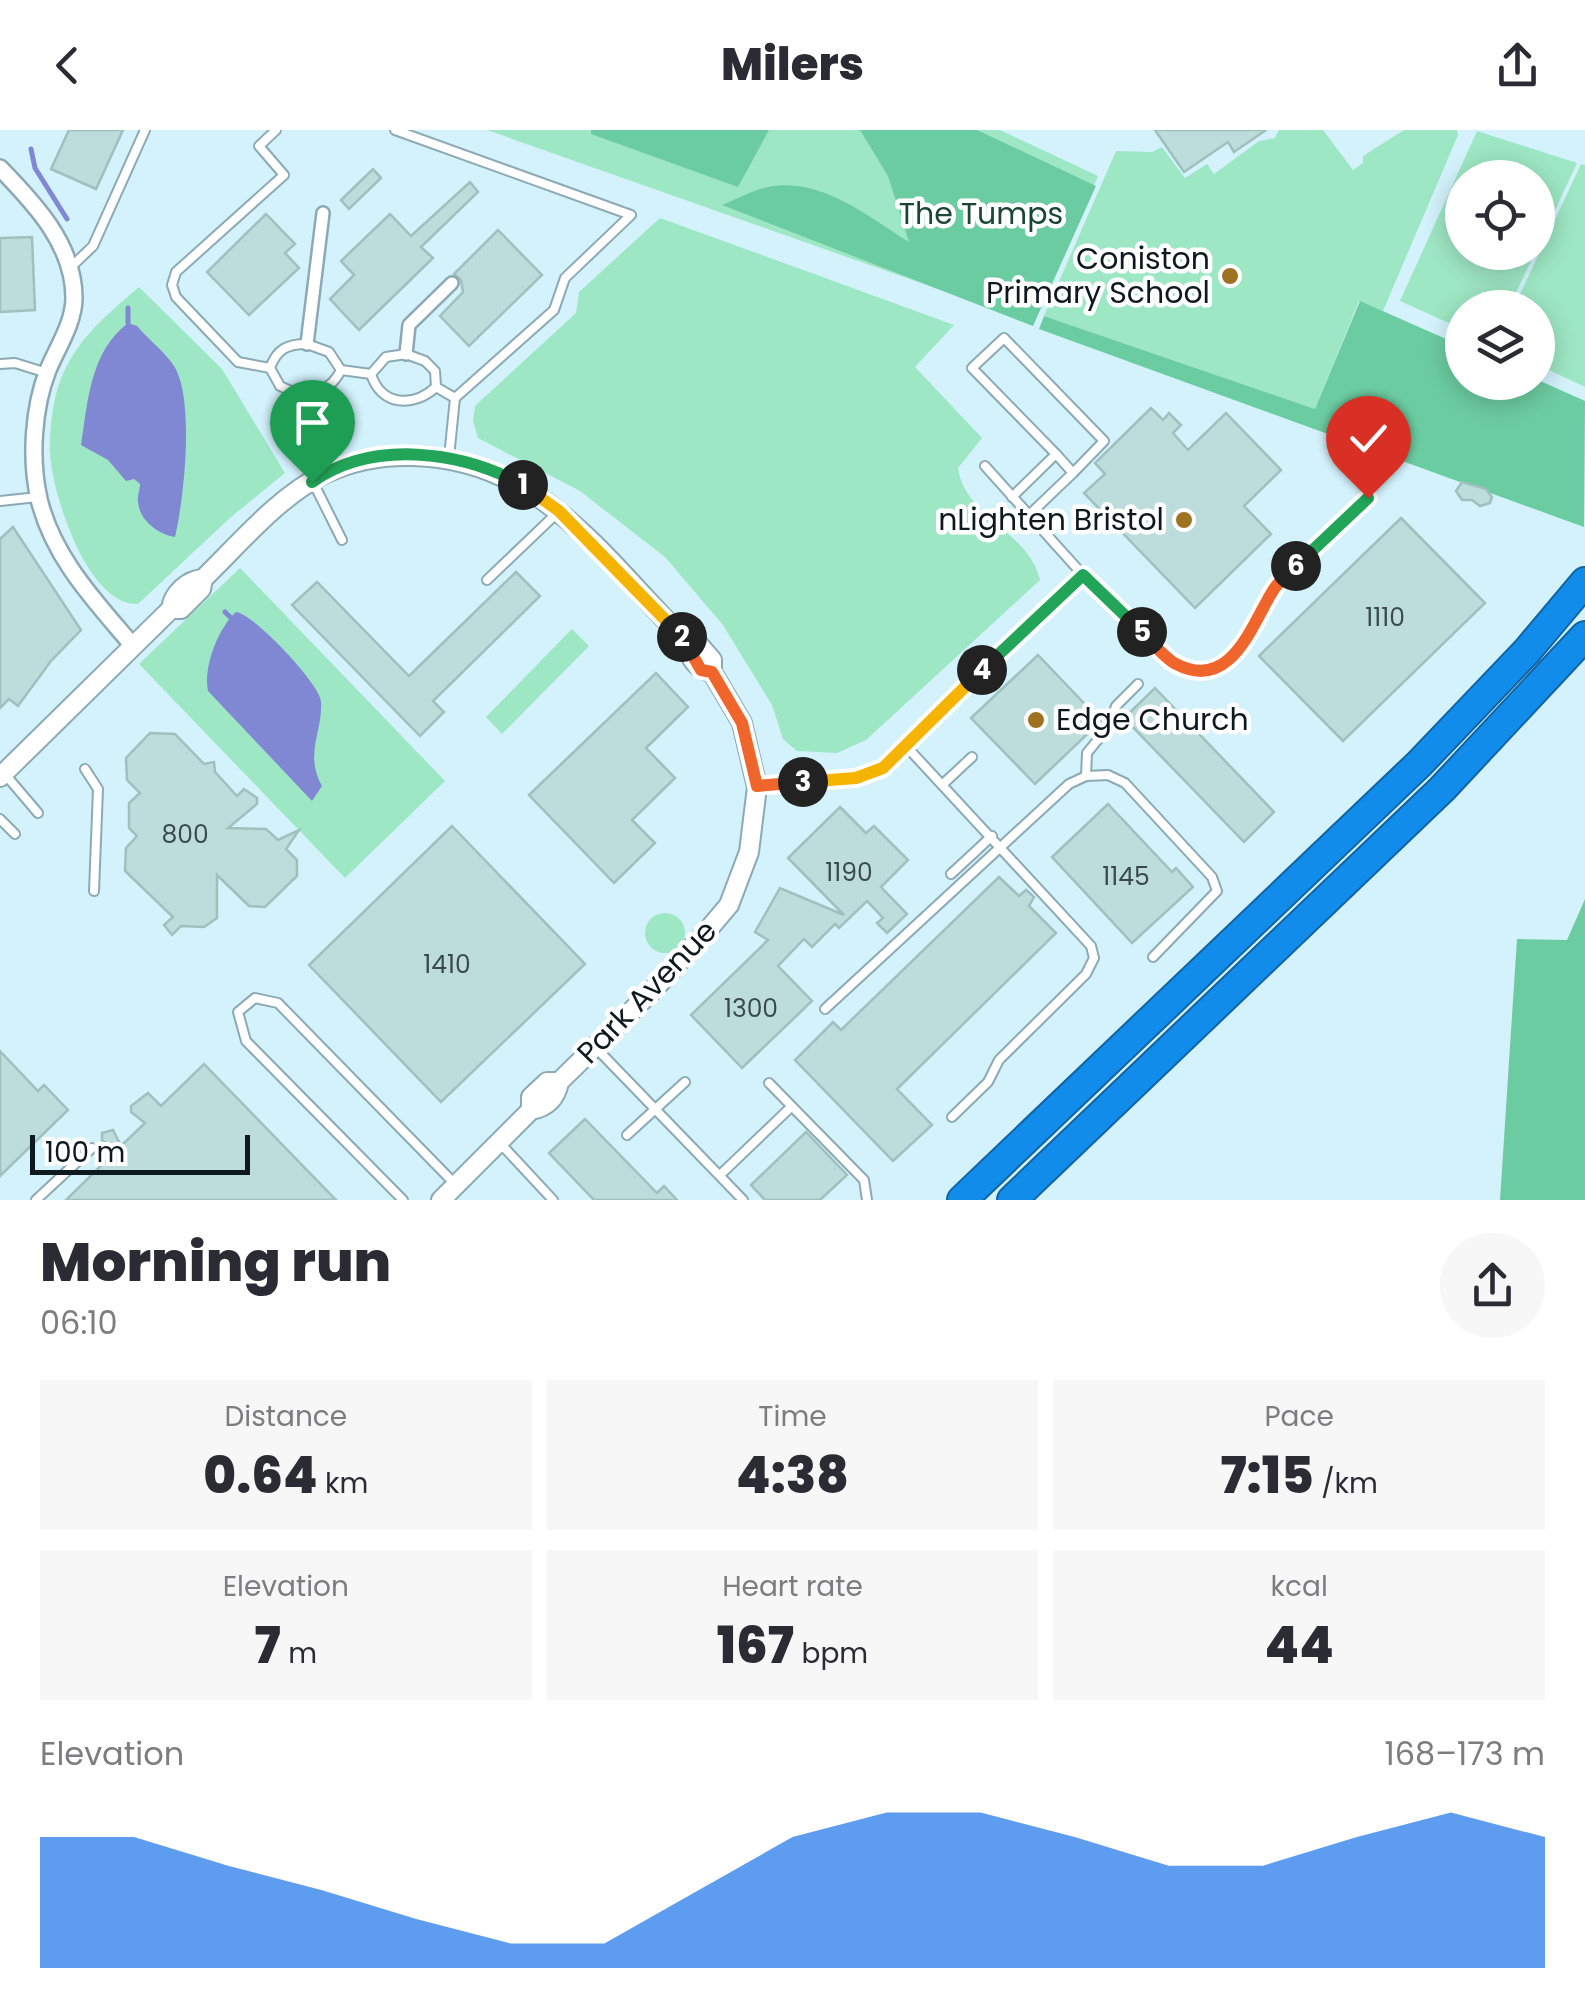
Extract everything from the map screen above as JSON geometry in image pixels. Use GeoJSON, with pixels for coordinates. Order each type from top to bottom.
{"type":"FeatureCollection","features":[{"type":"Feature","properties":{"kind":"highway"},"geometry":{"type":"LineString","coordinates":[[962,1200],[1419,764],[1526,652],[1585,582]]}},
{"type":"Feature","properties":{"kind":"highway"},"geometry":{"type":"LineString","coordinates":[[1012,1200],[1442,789],[1585,636]]}},
{"type":"Feature","properties":{"kind":"street"},"geometry":{"type":"LineString","coordinates":[[0,168],[34,202],[54,232],[70,268],[74,300],[40,396],[35,450],[38,497],[75,577],[133,646]]}},
{"type":"Feature","properties":{"kind":"street"},"geometry":{"type":"LineString","coordinates":[[307,344],[323,214]]}},
{"type":"Feature","properties":{"kind":"street"},"geometry":{"type":"LineString","coordinates":[[406,354],[409,325],[452,282]]}},
{"type":"Feature","properties":{"kind":"street","name":"Park Avenue"},"geometry":{"type":"LineString","coordinates":[[2,775],[171,609],[181,609],[202,589],[203,578],[270,514],[312,482],[362,461],[396,455],[448,456],[508,477],[559,511],[687,642],[699,644],[712,660],[712,672],[742,723],[757,786],[750,852],[729,905],[666,978],[596,1048],[559,1082],[547,1082],[531,1097],[530,1110],[441,1200]]}},
{"type":"Feature","properties":{"kind":"lane"},"geometry":{"type":"LineString","coordinates":[[70,268],[93,246],[146,130]]}},
{"type":"Feature","properties":{"kind":"lane"},"geometry":{"type":"LineString","coordinates":[[270,368],[238,362],[176,297],[172,285],[176,272],[284,175],[259,146],[276,130]]}},
{"type":"Feature","properties":{"kind":"lane"},"geometry":{"type":"LineString","coordinates":[[395,130],[631,215],[565,278],[554,310],[455,398],[448,456]]}},
{"type":"Feature","properties":{"kind":"lane"},"geometry":{"type":"LineString","coordinates":[[1028,515],[1073,473],[1104,441],[1004,338],[972,368],[1073,473]]}},
{"type":"Feature","properties":{"kind":"lane"},"geometry":{"type":"LineString","coordinates":[[270,368],[275,355],[286,346],[307,344],[329,352],[341,370],[371,374]]}},
{"type":"Feature","properties":{"kind":"lane"},"geometry":{"type":"LineString","coordinates":[[371,374],[386,358],[406,354],[425,360],[435,371],[436,388]]}},
{"type":"Feature","properties":{"kind":"lane"},"geometry":{"type":"LineString","coordinates":[[0,364],[14,363],[48,372]]}},
{"type":"Feature","properties":{"kind":"lane"},"geometry":{"type":"LineString","coordinates":[[270,368],[280,386],[304,394],[329,386],[341,370]]}},
{"type":"Feature","properties":{"kind":"lane"},"geometry":{"type":"LineString","coordinates":[[371,374],[375,388],[391,401],[416,401],[436,388]]}},
{"type":"Feature","properties":{"kind":"lane"},"geometry":{"type":"LineString","coordinates":[[436,388],[455,398]]}},
{"type":"Feature","properties":{"kind":"lane"},"geometry":{"type":"LineString","coordinates":[[1012,497],[1056,454]]}},
{"type":"Feature","properties":{"kind":"lane"},"geometry":{"type":"LineString","coordinates":[[984,466],[1083,575],[1173,663],[1207,672],[1250,638],[1276,586],[1368,498]]}},
{"type":"Feature","properties":{"kind":"lane"},"geometry":{"type":"LineString","coordinates":[[312,482],[342,540]]}},
{"type":"Feature","properties":{"kind":"lane"},"geometry":{"type":"LineString","coordinates":[[0,501],[38,497]]}},
{"type":"Feature","properties":{"kind":"lane"},"geometry":{"type":"LineString","coordinates":[[487,580],[559,511]]}},
{"type":"Feature","properties":{"kind":"lane"},"geometry":{"type":"LineString","coordinates":[[757,786],[856,778],[883,768],[1083,575]]}},
{"type":"Feature","properties":{"kind":"lane"},"geometry":{"type":"LineString","coordinates":[[969,655],[983,669]]}},
{"type":"Feature","properties":{"kind":"lane"},"geometry":{"type":"LineString","coordinates":[[1086,776],[1088,752],[1110,726],[1116,706],[1138,684]]}},
{"type":"Feature","properties":{"kind":"lane"},"geometry":{"type":"LineString","coordinates":[[906,746],[1091,946],[1094,958],[1086,974],[999,1060],[988,1082],[952,1117]]}},
{"type":"Feature","properties":{"kind":"lane"},"geometry":{"type":"LineString","coordinates":[[942,784],[972,757]]}},
{"type":"Feature","properties":{"kind":"lane"},"geometry":{"type":"LineString","coordinates":[[85,769],[98,789],[94,891]]}},
{"type":"Feature","properties":{"kind":"lane"},"geometry":{"type":"LineString","coordinates":[[2,775],[38,813]]}},
{"type":"Feature","properties":{"kind":"lane"},"geometry":{"type":"LineString","coordinates":[[825,1009],[1000,845],[1069,784],[1086,776],[1108,775],[1125,783],[1212,876],[1218,891],[1154,956]]}},
{"type":"Feature","properties":{"kind":"lane"},"geometry":{"type":"LineString","coordinates":[[0,819],[15,834]]}},
{"type":"Feature","properties":{"kind":"lane"},"geometry":{"type":"LineString","coordinates":[[952,874],[992,836]]}},
{"type":"Feature","properties":{"kind":"lane"},"geometry":{"type":"LineString","coordinates":[[403,1200],[246,1040],[238,1012],[255,998],[278,1003],[457,1186]]}},
{"type":"Feature","properties":{"kind":"lane"},"geometry":{"type":"LineString","coordinates":[[596,1048],[744,1200]]}},
{"type":"Feature","properties":{"kind":"lane"},"geometry":{"type":"LineString","coordinates":[[628,1135],[686,1082]]}},
{"type":"Feature","properties":{"kind":"lane"},"geometry":{"type":"LineString","coordinates":[[769,1083],[864,1180],[867,1200]]}},
{"type":"Feature","properties":{"kind":"lane"},"geometry":{"type":"LineString","coordinates":[[720,1175],[791,1107]]}},
{"type":"Feature","properties":{"kind":"lane"},"geometry":{"type":"LineString","coordinates":[[500,1143],[554,1200]]}},
{"type":"Feature","properties":{"kind":"lane"},"geometry":{"type":"LineString","coordinates":[[36,1200],[92,1148]]}},
{"type":"Feature","properties":{"kind":"green space","name":"The Tumps"},"geometry":{"type":"Polygon","coordinates":[[[487,130],[1000,130],[1098,176],[1034,323],[487,130]]]}},
{"type":"Feature","properties":{"kind":"green space"},"geometry":{"type":"Polygon","coordinates":[[[591,130],[769,130],[738,187],[591,134],[591,130]]]}},
{"type":"Feature","properties":{"kind":"green space","name":"The Tumps"},"geometry":{"type":"Polygon","coordinates":[[[860,130],[977,130],[1096,186],[1033,326],[722,205],[767,187],[810,188],[862,211],[909,242],[888,176],[860,130]]]}},
{"type":"Feature","properties":{"kind":"green space","name":"Coniston Primary School"},"geometry":{"type":"Polygon","coordinates":[[[1279,130],[1323,130],[1353,170],[1363,163],[1363,156],[1404,130],[1457,130],[1458,135],[1383,311],[1359,301],[1315,409],[1044,316],[1116,151],[1152,152],[1162,147],[1185,178],[1207,164],[1214,174],[1259,141],[1275,138],[1279,130]]]}},
{"type":"Feature","properties":{"kind":"green space"},"geometry":{"type":"Polygon","coordinates":[[[1477,131],[1577,163],[1555,210],[1555,160],[1464,160],[1477,131]]]}},
{"type":"Feature","properties":{"kind":"green space"},"geometry":{"type":"Polygon","coordinates":[[[1581,164],[1585,165],[1585,387],[1555,373],[1555,290],[1522,290],[1531,270],[1555,270],[1555,219],[1581,164]]]}},
{"type":"Feature","properties":{"kind":"green space"},"geometry":{"type":"Polygon","coordinates":[[[1445,202],[1445,270],[1527,270],[1517,290],[1445,290],[1445,321],[1400,301],[1445,202]]]}},
{"type":"Feature","properties":{"kind":"green space"},"geometry":{"type":"Polygon","coordinates":[[[660,218],[954,325],[915,367],[982,438],[958,468],[963,485],[984,512],[1023,549],[1040,580],[866,740],[837,753],[797,751],[783,739],[772,705],[723,625],[665,557],[580,491],[478,438],[473,421],[475,406],[576,313],[579,292],[660,218]]]}},
{"type":"Feature","properties":{"kind":"green space"},"geometry":{"type":"Polygon","coordinates":[[[139,287],[222,369],[285,473],[231,517],[138,604],[120,600],[104,587],[76,546],[58,496],[50,447],[51,421],[64,371],[81,343],[139,287]]]}},
{"type":"Feature","properties":{"kind":"green space"},"geometry":{"type":"Polygon","coordinates":[[[1360,301],[1445,338],[1445,400],[1555,400],[1555,388],[1585,401],[1584,527],[1039,329],[1044,316],[1315,409],[1360,301]]]}},
{"type":"Feature","properties":{"kind":"green space"},"geometry":{"type":"Polygon","coordinates":[[[240,568],[445,781],[345,878],[139,664],[240,568]]]}},
{"type":"Feature","properties":{"kind":"green space"},"geometry":{"type":"Polygon","coordinates":[[[572,629],[589,646],[502,734],[486,717],[572,629]]]}},
{"type":"Feature","properties":{"kind":"green space"},"geometry":{"type":"Polygon","coordinates":[[[1585,899],[1585,1200],[1500,1200],[1517,939],[1567,940],[1585,899]]]}},
{"type":"Feature","properties":{"kind":"green space"},"geometry":{"type":"Polygon","coordinates":[[[665,913],[679,919],[685,933],[679,947],[665,953],[651,947],[645,933],[651,919],[665,913]]]}},
{"type":"Feature","properties":{"kind":"water"},"geometry":{"type":"Polygon","coordinates":[[[128,323],[137,326],[166,356],[180,381],[186,450],[175,537],[157,530],[142,515],[138,500],[140,484],[134,479],[126,481],[108,460],[81,445],[98,363],[115,335],[128,323]]]}},
{"type":"Feature","properties":{"kind":"water"},"geometry":{"type":"Polygon","coordinates":[[[236,612],[270,636],[318,692],[321,712],[315,763],[322,786],[312,801],[208,691],[213,649],[236,612]]]}},
{"type":"Feature","properties":{"kind":"building"},"geometry":{"type":"Polygon","coordinates":[[[69,130],[123,130],[96,189],[51,169],[69,130]]]}},
{"type":"Feature","properties":{"kind":"building","name":"Coniston Primary School"},"geometry":{"type":"Polygon","coordinates":[[[1155,130],[1266,130],[1234,152],[1228,142],[1184,172],[1155,130]]]}},
{"type":"Feature","properties":{"kind":"building"},"geometry":{"type":"Polygon","coordinates":[[[373,169],[381,178],[349,209],[341,200],[373,169]]]}},
{"type":"Feature","properties":{"kind":"building"},"geometry":{"type":"Polygon","coordinates":[[[470,182],[478,192],[421,247],[433,258],[359,330],[330,299],[354,275],[341,261],[390,214],[411,236],[470,182]]]}},
{"type":"Feature","properties":{"kind":"building"},"geometry":{"type":"Polygon","coordinates":[[[266,214],[295,244],[285,253],[299,268],[249,315],[207,272],[266,214]]]}},
{"type":"Feature","properties":{"kind":"building"},"geometry":{"type":"Polygon","coordinates":[[[498,230],[542,275],[469,346],[440,316],[463,292],[461,280],[454,274],[498,230]]]}},
{"type":"Feature","properties":{"kind":"building"},"geometry":{"type":"Polygon","coordinates":[[[32,237],[35,310],[0,312],[0,238],[32,237]]]}},
{"type":"Feature","properties":{"kind":"building","name":"nLighten Bristol"},"geometry":{"type":"Polygon","coordinates":[[[1151,408],[1163,420],[1169,413],[1181,425],[1173,433],[1188,450],[1226,413],[1281,470],[1244,506],[1271,534],[1195,608],[1084,493],[1105,474],[1095,463],[1151,408]]]}},
{"type":"Feature","properties":{"kind":"building"},"geometry":{"type":"Polygon","coordinates":[[[1462,482],[1486,489],[1492,497],[1490,503],[1480,506],[1472,500],[1462,500],[1456,491],[1462,482]]]}},
{"type":"Feature","properties":{"kind":"building"},"geometry":{"type":"Polygon","coordinates":[[[1401,518],[1485,603],[1343,741],[1259,656],[1401,518]]]}},
{"type":"Feature","properties":{"kind":"building"},"geometry":{"type":"Polygon","coordinates":[[[13,527],[81,630],[51,661],[18,706],[9,699],[0,708],[0,539],[13,527]]]}},
{"type":"Feature","properties":{"kind":"building"},"geometry":{"type":"Polygon","coordinates":[[[516,572],[540,596],[433,701],[444,712],[420,736],[292,605],[317,582],[409,676],[516,572]]]}},
{"type":"Feature","properties":{"kind":"building","name":"Edge Church"},"geometry":{"type":"Polygon","coordinates":[[[1038,655],[1101,721],[1035,784],[971,718],[1038,655]]]}},
{"type":"Feature","properties":{"kind":"building"},"geometry":{"type":"Polygon","coordinates":[[[656,673],[688,707],[646,748],[675,778],[632,820],[655,843],[614,883],[529,795],[656,673]]]}},
{"type":"Feature","properties":{"kind":"building"},"geometry":{"type":"Polygon","coordinates":[[[1155,688],[1274,812],[1244,842],[1124,718],[1155,688]]]}},
{"type":"Feature","properties":{"kind":"building"},"geometry":{"type":"Polygon","coordinates":[[[150,733],[175,734],[204,764],[214,762],[215,772],[237,796],[244,789],[257,798],[257,804],[228,828],[266,829],[278,840],[299,830],[286,849],[297,860],[297,876],[265,907],[249,906],[217,875],[217,918],[204,927],[181,926],[172,935],[164,925],[173,917],[125,871],[126,848],[137,836],[129,828],[129,803],[140,793],[127,780],[126,758],[150,733]]]}},
{"type":"Feature","properties":{"kind":"building"},"geometry":{"type":"Polygon","coordinates":[[[1108,804],[1172,872],[1176,868],[1193,887],[1132,943],[1052,857],[1108,804]]]}},
{"type":"Feature","properties":{"kind":"building"},"geometry":{"type":"Polygon","coordinates":[[[840,807],[866,833],[874,826],[908,860],[881,887],[907,914],[887,933],[877,923],[883,918],[867,901],[812,947],[804,939],[778,966],[812,1001],[742,1068],[691,1015],[768,940],[755,932],[780,888],[844,915],[788,858],[840,807]]]}},
{"type":"Feature","properties":{"kind":"building"},"geometry":{"type":"Polygon","coordinates":[[[452,826],[585,964],[441,1102],[309,965],[452,826]]]}},
{"type":"Feature","properties":{"kind":"building"},"geometry":{"type":"Polygon","coordinates":[[[999,877],[1019,896],[1026,890],[1034,897],[1029,906],[1056,933],[897,1089],[932,1125],[893,1161],[795,1060],[833,1022],[841,1030],[999,877]]]}},
{"type":"Feature","properties":{"kind":"building"},"geometry":{"type":"Polygon","coordinates":[[[0,1051],[38,1091],[44,1085],[68,1110],[0,1176],[0,1051]]]}},
{"type":"Feature","properties":{"kind":"building"},"geometry":{"type":"Polygon","coordinates":[[[204,1064],[336,1200],[66,1200],[116,1151],[102,1140],[102,1133],[113,1130],[121,1146],[145,1123],[131,1112],[131,1106],[148,1093],[161,1106],[204,1064]]]}},
{"type":"Feature","properties":{"kind":"building"},"geometry":{"type":"Polygon","coordinates":[[[585,1119],[657,1193],[664,1186],[677,1200],[594,1200],[549,1153],[585,1119]]]}},
{"type":"Feature","properties":{"kind":"building"},"geometry":{"type":"Polygon","coordinates":[[[806,1132],[847,1175],[820,1200],[765,1200],[751,1185],[806,1132]]]}},
{"type":"Feature","properties":{"kind":"waterway"},"geometry":{"type":"LineString","coordinates":[[31,149],[35,168],[67,219]]}},
{"type":"Feature","properties":{"kind":"waterway"},"geometry":{"type":"LineString","coordinates":[[128,308],[128,323]]}},
{"type":"Feature","properties":{"kind":"waterway"},"geometry":{"type":"LineString","coordinates":[[225,612],[230,617]]}},
{"type":"Feature","properties":{"kind":"place","name":"Coniston Primary School"},"geometry":{"type":"Point","coordinates":[1230,276]}},
{"type":"Feature","properties":{"kind":"place","name":"nLighten Bristol"},"geometry":{"type":"Point","coordinates":[1184,520]}},
{"type":"Feature","properties":{"kind":"place","name":"Edge Church"},"geometry":{"type":"Point","coordinates":[1036,720]}},
{"type":"Feature","properties":{"kind":"route"},"geometry":{"type":"LineString","coordinates":[[312,482],[362,461],[396,455],[448,456],[481,464],[536,492],[687,642],[688,654],[701,670],[712,672],[742,723],[757,786],[856,778],[883,768],[1083,575],[1173,663],[1194,671],[1207,672],[1218,667],[1250,638],[1276,586],[1368,498]]}}]}
